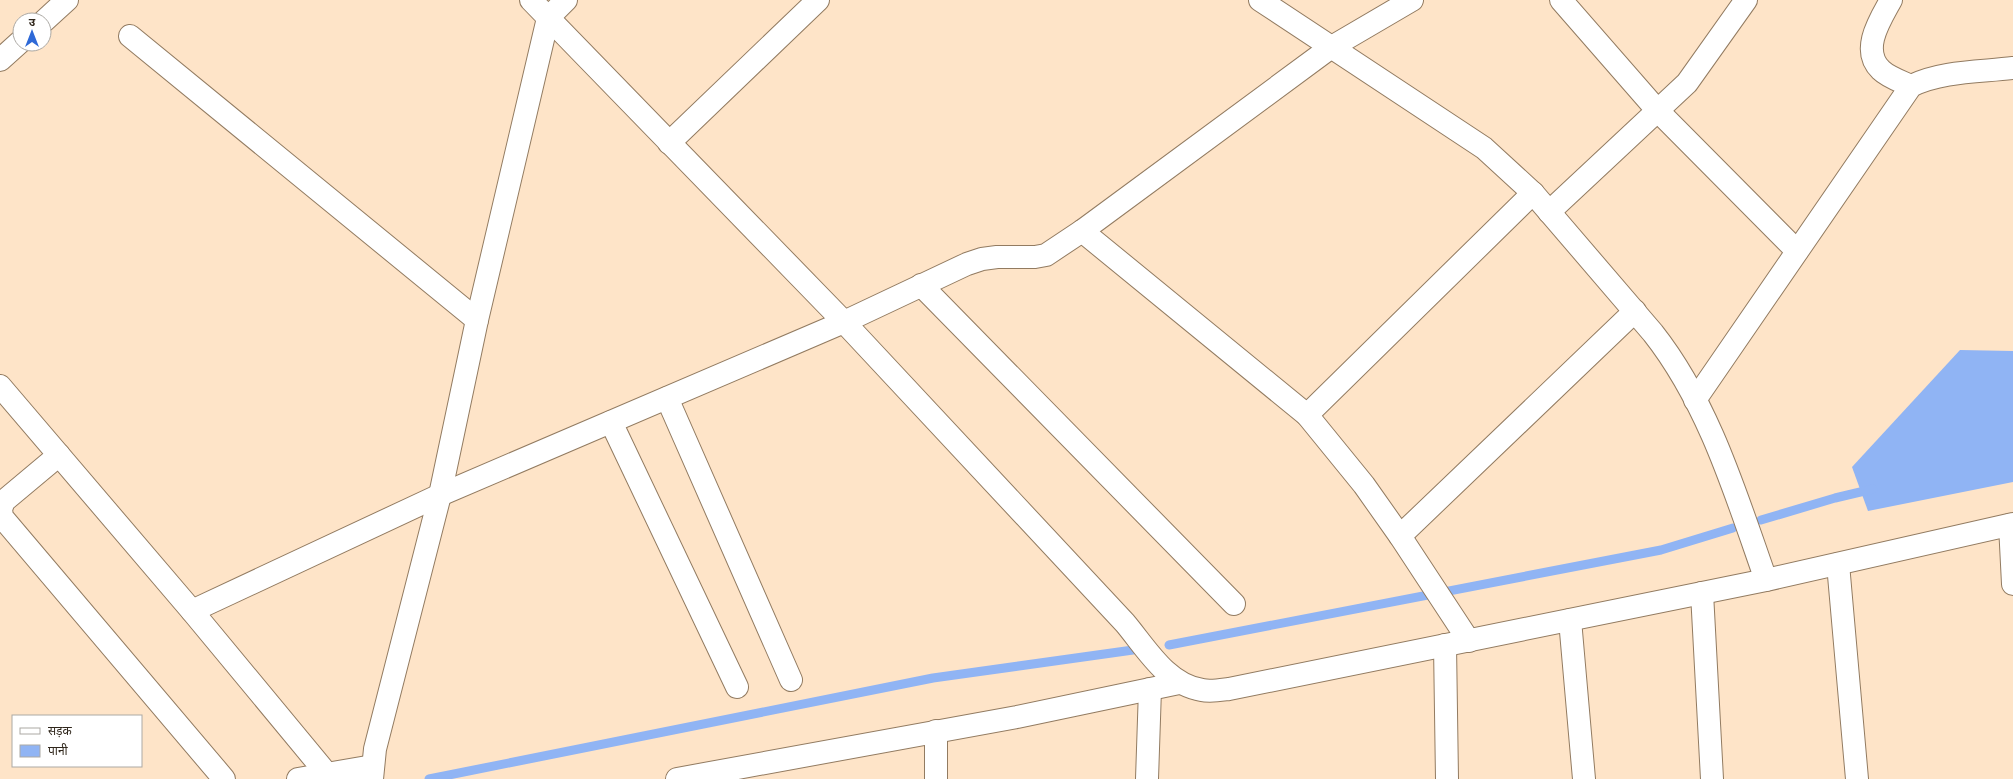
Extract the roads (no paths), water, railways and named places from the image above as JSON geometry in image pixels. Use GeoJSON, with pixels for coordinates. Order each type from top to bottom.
{"type":"FeatureCollection","features":[{"type":"Feature","properties":{"kind":"street"},"geometry":{"type":"LineString","coordinates":[[531,0],[669,144],[844,322],[1125,623],[1163,668],[1179,683],[1202,691],[1229,689],[1766,580],[2012,524],[2013,584]]}},
{"type":"Feature","properties":{"kind":"street"},"geometry":{"type":"LineString","coordinates":[[298,779],[327,774],[373,772],[377,741],[440,495],[477,320],[548,18],[566,0]]}},
{"type":"Feature","properties":{"kind":"street"},"geometry":{"type":"LineString","coordinates":[[669,144],[818,0]]}},
{"type":"Feature","properties":{"kind":"street"},"geometry":{"type":"LineString","coordinates":[[1260,0],[1330,48],[1484,148],[1533,194],[1549,212],[1667,350],[1695,400],[1713,437],[1727,471],[1766,580]]}},
{"type":"Feature","properties":{"kind":"street"},"geometry":{"type":"LineString","coordinates":[[192,611],[440,495],[844,322],[921,285],[982,259],[1046,255],[1082,231],[1330,48],[1412,0]]}},
{"type":"Feature","properties":{"kind":"street"},"geometry":{"type":"LineString","coordinates":[[1562,0],[1657,110],[1796,251]]}},
{"type":"Feature","properties":{"kind":"street"},"geometry":{"type":"LineString","coordinates":[[1549,212],[1657,110],[1687,84],[1746,0]]}},
{"type":"Feature","properties":{"kind":"street"},"geometry":{"type":"LineString","coordinates":[[1891,0],[1875,32],[1871,46],[1873,59],[1881,71],[1911,86]]}},
{"type":"Feature","properties":{"kind":"street"},"geometry":{"type":"LineString","coordinates":[[52,12],[63,1]]}},
{"type":"Feature","properties":{"kind":"street"},"geometry":{"type":"LineString","coordinates":[[130,36],[477,320]]}},
{"type":"Feature","properties":{"kind":"street"},"geometry":{"type":"LineString","coordinates":[[0,60],[12,49]]}},
{"type":"Feature","properties":{"kind":"street"},"geometry":{"type":"LineString","coordinates":[[1695,400],[1796,251],[1911,86],[1921,81],[1935,78],[2013,68]]}},
{"type":"Feature","properties":{"kind":"street"},"geometry":{"type":"LineString","coordinates":[[1307,414],[1533,194]]}},
{"type":"Feature","properties":{"kind":"street"},"geometry":{"type":"LineString","coordinates":[[1082,231],[1307,414],[1364,485],[1400,536],[1469,641]]}},
{"type":"Feature","properties":{"kind":"street"},"geometry":{"type":"LineString","coordinates":[[921,285],[1234,604]]}},
{"type":"Feature","properties":{"kind":"street"},"geometry":{"type":"LineString","coordinates":[[1400,536],[1635,311]]}},
{"type":"Feature","properties":{"kind":"street"},"geometry":{"type":"LineString","coordinates":[[0,386],[192,611],[327,774]]}},
{"type":"Feature","properties":{"kind":"street"},"geometry":{"type":"LineString","coordinates":[[667,398],[791,680]]}},
{"type":"Feature","properties":{"kind":"street"},"geometry":{"type":"LineString","coordinates":[[611,422],[737,687]]}},
{"type":"Feature","properties":{"kind":"street"},"geometry":{"type":"LineString","coordinates":[[59,455],[4,501],[1,509],[2,517],[224,779]]}},
{"type":"Feature","properties":{"kind":"street"},"geometry":{"type":"LineString","coordinates":[[1838,564],[1857,779]]}},
{"type":"Feature","properties":{"kind":"street"},"geometry":{"type":"LineString","coordinates":[[1702,593],[1712,779]]}},
{"type":"Feature","properties":{"kind":"street"},"geometry":{"type":"LineString","coordinates":[[1570,620],[1584,779]]}},
{"type":"Feature","properties":{"kind":"street"},"geometry":{"type":"LineString","coordinates":[[1445,645],[1447,779]]}},
{"type":"Feature","properties":{"kind":"street"},"geometry":{"type":"LineString","coordinates":[[677,779],[1017,717],[1179,683]]}},
{"type":"Feature","properties":{"kind":"street"},"geometry":{"type":"LineString","coordinates":[[1147,779],[1150,689]]}},
{"type":"Feature","properties":{"kind":"street"},"geometry":{"type":"LineString","coordinates":[[936,731],[936,779]]}},
{"type":"Feature","properties":{"kind":"water"},"geometry":{"type":"Polygon","coordinates":[[[1960,350],[2013,351],[2013,482],[1868,511],[1852,467],[1960,350]]]}},
{"type":"Feature","properties":{"kind":"waterway"},"geometry":{"type":"LineString","coordinates":[[1761,520],[1835,498],[1873,489]]}},
{"type":"Feature","properties":{"kind":"waterway"},"geometry":{"type":"LineString","coordinates":[[1169,645],[1661,550],[1733,528]]}},
{"type":"Feature","properties":{"kind":"waterway"},"geometry":{"type":"LineString","coordinates":[[429,779],[933,678],[1133,650]]}}]}
